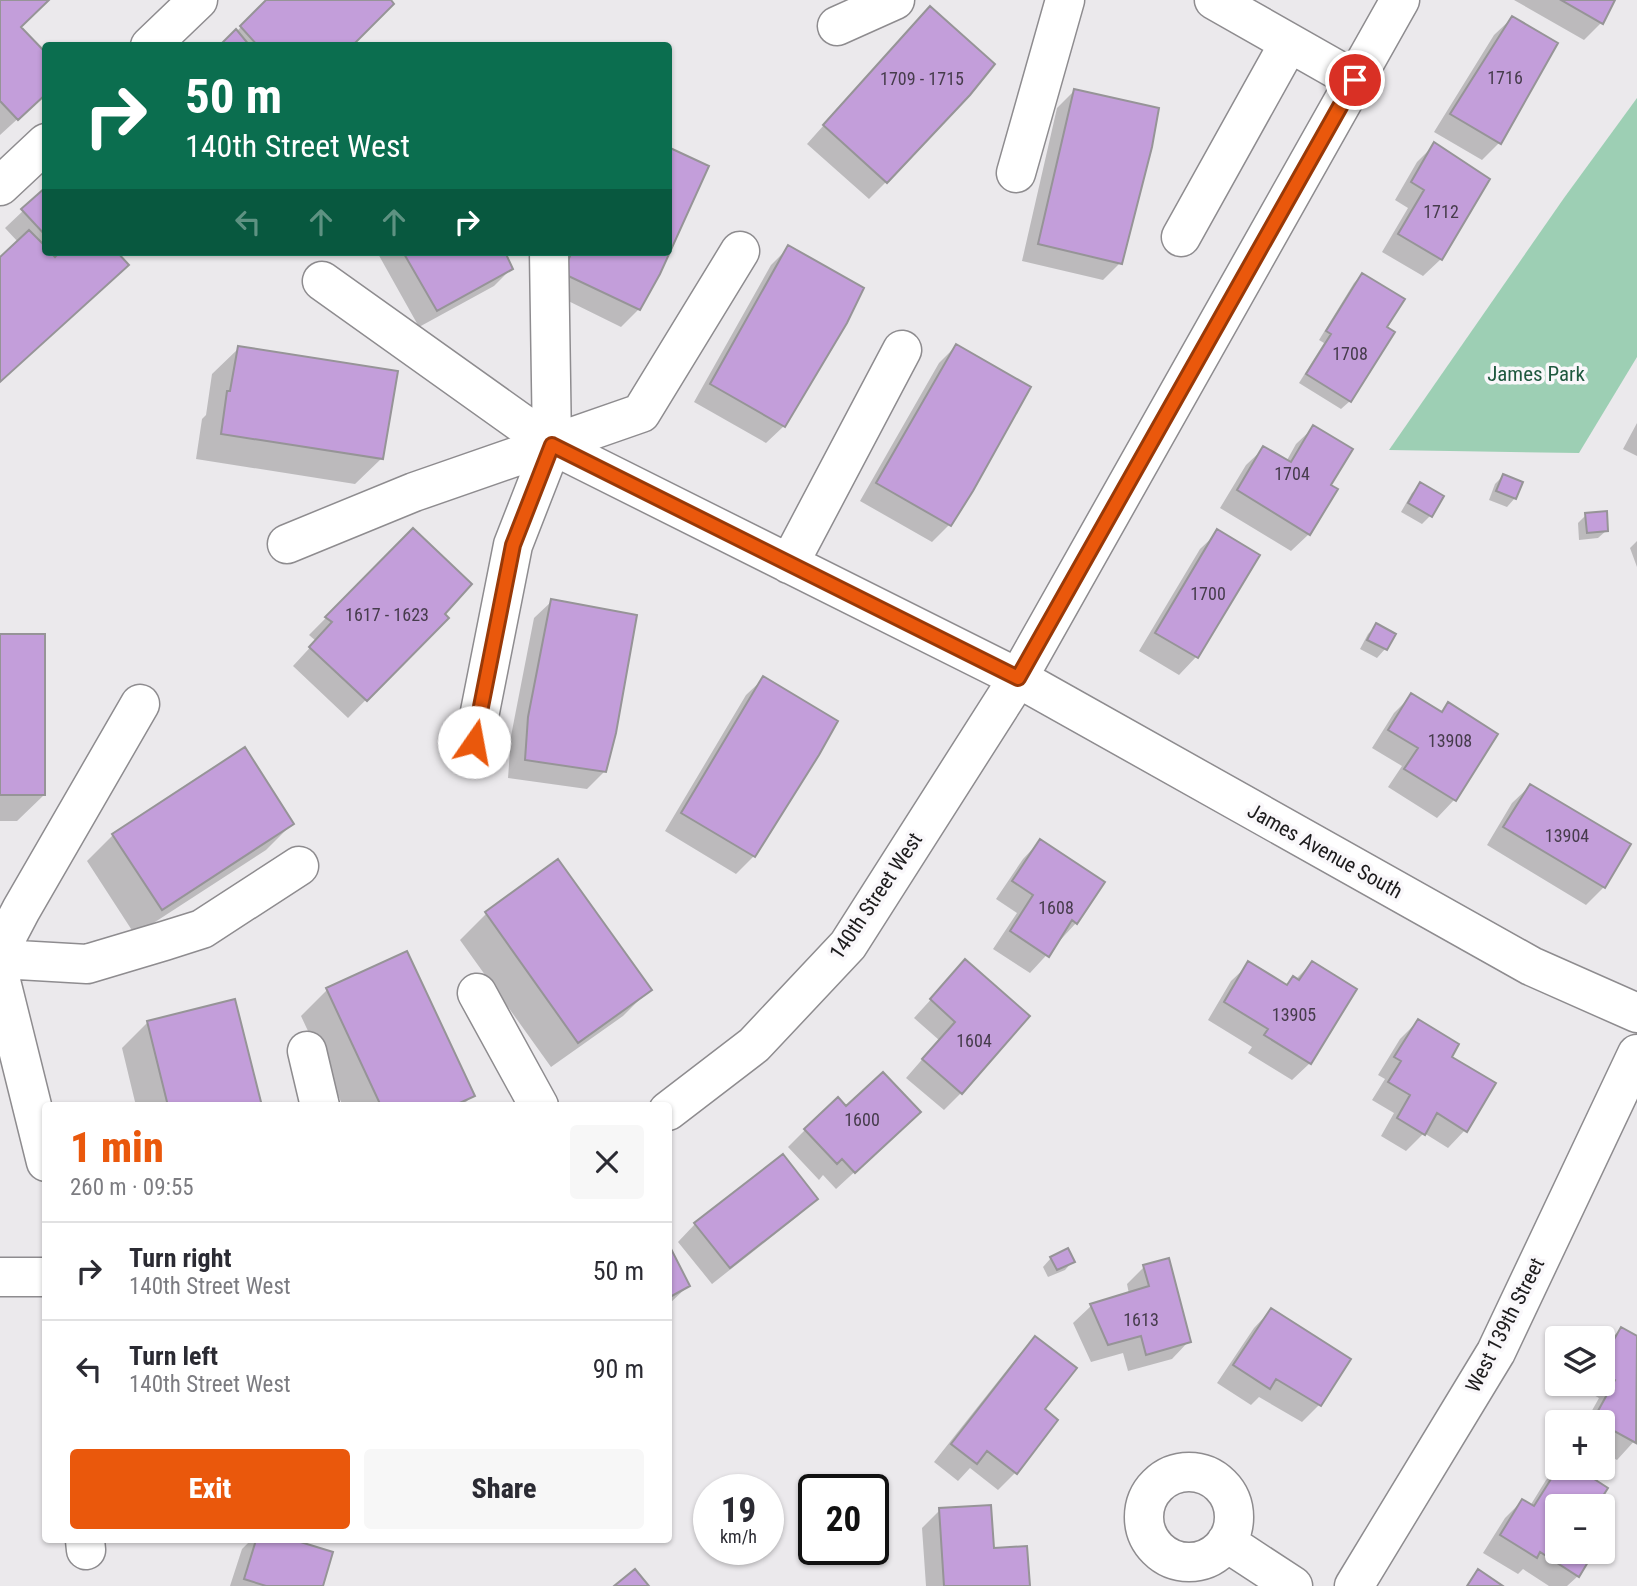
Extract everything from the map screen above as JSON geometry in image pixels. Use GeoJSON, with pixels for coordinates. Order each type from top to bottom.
{"type":"FeatureCollection","features":[{"type":"Feature","properties":{"kind":"street"},"geometry":{"type":"LineString","coordinates":[[154,42],[198,0]]}},
{"type":"Feature","properties":{"kind":"street"},"geometry":{"type":"LineString","coordinates":[[837,26],[895,0]]}},
{"type":"Feature","properties":{"kind":"street"},"geometry":{"type":"LineString","coordinates":[[1016,173],[1065,0]]}},
{"type":"Feature","properties":{"kind":"street"},"geometry":{"type":"LineString","coordinates":[[1214,0],[1355,80]]}},
{"type":"Feature","properties":{"kind":"street","name":"140th Street West"},"geometry":{"type":"LineString","coordinates":[[672,1108],[754,1045],[848,945],[1018,678],[1400,0]]}},
{"type":"Feature","properties":{"kind":"street"},"geometry":{"type":"LineString","coordinates":[[1181,237],[1289,43]]}},
{"type":"Feature","properties":{"kind":"street"},"geometry":{"type":"LineString","coordinates":[[0,186],[42,147]]}},
{"type":"Feature","properties":{"kind":"street"},"geometry":{"type":"LineString","coordinates":[[287,544],[414,492],[641,413],[740,251]]}},
{"type":"Feature","properties":{"kind":"street"},"geometry":{"type":"LineString","coordinates":[[474,742],[513,545],[552,445],[549,256]]}},
{"type":"Feature","properties":{"kind":"street"},"geometry":{"type":"LineString","coordinates":[[323,281],[552,445],[1018,678]]}},
{"type":"Feature","properties":{"kind":"street"},"geometry":{"type":"LineString","coordinates":[[789,564],[902,350]]}},
{"type":"Feature","properties":{"kind":"street","name":"James Avenue South"},"geometry":{"type":"LineString","coordinates":[[1018,678],[1531,967],[1637,1013]]}},
{"type":"Feature","properties":{"kind":"street"},"geometry":{"type":"LineString","coordinates":[[0,950],[140,704]]}},
{"type":"Feature","properties":{"kind":"street"},"geometry":{"type":"LineString","coordinates":[[0,959],[87,964],[164,941],[202,929],[299,866]]}},
{"type":"Feature","properties":{"kind":"street"},"geometry":{"type":"LineString","coordinates":[[0,977],[42,1146]]}},
{"type":"Feature","properties":{"kind":"street"},"geometry":{"type":"LineString","coordinates":[[477,993],[537,1102]]}},
{"type":"Feature","properties":{"kind":"street"},"geometry":{"type":"LineString","coordinates":[[307,1051],[319,1102]]}},
{"type":"Feature","properties":{"kind":"street","name":"West 139th Street"},"geometry":{"type":"LineString","coordinates":[[1354,1586],[1496,1352],[1637,1054]]}},
{"type":"Feature","properties":{"kind":"street"},"geometry":{"type":"LineString","coordinates":[[0,1277],[42,1277]]}},
{"type":"Feature","properties":{"kind":"street"},"geometry":{"type":"LineString","coordinates":[[1226,1542],[1293,1586]]}},
{"type":"Feature","properties":{"kind":"green space","name":"James Park"},"geometry":{"type":"Polygon","coordinates":[[[1637,98],[1637,357],[1579,453],[1389,450],[1564,198],[1637,98]]]}},
{"type":"Feature","properties":{"kind":"building"},"geometry":{"type":"Polygon","coordinates":[[[0,0],[49,0],[21,27],[42,49],[42,98],[18,120],[0,101],[0,0]]]}},
{"type":"Feature","properties":{"kind":"building"},"geometry":{"type":"Polygon","coordinates":[[[266,0],[391,0],[394,4],[356,42],[254,42],[240,26],[266,0]]]}},
{"type":"Feature","properties":{"kind":"building"},"geometry":{"type":"Polygon","coordinates":[[[1561,0],[1615,0],[1603,24],[1561,0]]]}},
{"type":"Feature","properties":{"kind":"building"},"geometry":{"type":"Polygon","coordinates":[[[930,6],[995,64],[970,95],[887,183],[823,125],[930,6]]]}},
{"type":"Feature","properties":{"kind":"building"},"geometry":{"type":"Polygon","coordinates":[[[1512,16],[1558,43],[1501,144],[1450,114],[1512,16]]]}},
{"type":"Feature","properties":{"kind":"building"},"geometry":{"type":"Polygon","coordinates":[[[236,29],[247,42],[223,42],[236,29]]]}},
{"type":"Feature","properties":{"kind":"building"},"geometry":{"type":"Polygon","coordinates":[[[1074,89],[1159,108],[1152,147],[1122,264],[1038,244],[1074,89]]]}},
{"type":"Feature","properties":{"kind":"building"},"geometry":{"type":"Polygon","coordinates":[[[1434,142],[1490,179],[1442,260],[1398,234],[1424,190],[1411,182],[1434,142]]]}},
{"type":"Feature","properties":{"kind":"building"},"geometry":{"type":"Polygon","coordinates":[[[672,149],[709,166],[672,248],[672,149]]]}},
{"type":"Feature","properties":{"kind":"building"},"geometry":{"type":"Polygon","coordinates":[[[42,191],[42,232],[21,209],[42,191]]]}},
{"type":"Feature","properties":{"kind":"building"},"geometry":{"type":"Polygon","coordinates":[[[29,230],[42,243],[42,256],[121,256],[129,265],[0,382],[0,257],[29,230]]]}},
{"type":"Feature","properties":{"kind":"building"},"geometry":{"type":"Polygon","coordinates":[[[788,245],[864,288],[847,323],[785,427],[710,384],[788,245]]]}},
{"type":"Feature","properties":{"kind":"building"},"geometry":{"type":"Polygon","coordinates":[[[405,256],[507,256],[513,269],[437,311],[405,256]]]}},
{"type":"Feature","properties":{"kind":"building"},"geometry":{"type":"Polygon","coordinates":[[[570,256],[668,256],[640,310],[562,273],[570,256]]]}},
{"type":"Feature","properties":{"kind":"building"},"geometry":{"type":"Polygon","coordinates":[[[1362,273],[1405,299],[1387,327],[1395,332],[1351,402],[1306,374],[1331,334],[1326,331],[1362,273]]]}},
{"type":"Feature","properties":{"kind":"building"},"geometry":{"type":"Polygon","coordinates":[[[956,344],[1031,387],[951,526],[876,483],[956,344]]]}},
{"type":"Feature","properties":{"kind":"building"},"geometry":{"type":"Polygon","coordinates":[[[238,346],[398,371],[383,459],[221,434],[227,391],[230,391],[238,346]]]}},
{"type":"Feature","properties":{"kind":"building"},"geometry":{"type":"Polygon","coordinates":[[[1313,425],[1353,449],[1331,485],[1338,489],[1310,535],[1237,490],[1263,446],[1291,462],[1313,425]]]}},
{"type":"Feature","properties":{"kind":"building"},"geometry":{"type":"Polygon","coordinates":[[[1503,474],[1523,482],[1516,499],[1496,491],[1503,474]]]}},
{"type":"Feature","properties":{"kind":"building"},"geometry":{"type":"Polygon","coordinates":[[[1420,482],[1444,496],[1432,517],[1408,503],[1420,482]]]}},
{"type":"Feature","properties":{"kind":"building"},"geometry":{"type":"Polygon","coordinates":[[[1607,511],[1608,531],[1587,533],[1585,513],[1607,511]]]}},
{"type":"Feature","properties":{"kind":"building"},"geometry":{"type":"Polygon","coordinates":[[[413,528],[472,584],[445,614],[449,618],[367,701],[309,647],[332,622],[325,617],[413,528]]]}},
{"type":"Feature","properties":{"kind":"building"},"geometry":{"type":"Polygon","coordinates":[[[1217,529],[1260,555],[1198,658],[1155,633],[1217,529]]]}},
{"type":"Feature","properties":{"kind":"building"},"geometry":{"type":"Polygon","coordinates":[[[551,599],[637,615],[616,733],[606,772],[525,760],[528,717],[551,599]]]}},
{"type":"Feature","properties":{"kind":"building"},"geometry":{"type":"Polygon","coordinates":[[[1376,623],[1396,634],[1387,650],[1367,640],[1376,623]]]}},
{"type":"Feature","properties":{"kind":"building"},"geometry":{"type":"Polygon","coordinates":[[[0,634],[45,634],[45,795],[0,795],[0,634]]]}},
{"type":"Feature","properties":{"kind":"building"},"geometry":{"type":"Polygon","coordinates":[[[763,676],[838,721],[755,857],[681,813],[763,676]]]}},
{"type":"Feature","properties":{"kind":"building"},"geometry":{"type":"Polygon","coordinates":[[[1411,693],[1442,712],[1448,702],[1498,734],[1456,801],[1404,769],[1418,748],[1388,730],[1411,693]]]}},
{"type":"Feature","properties":{"kind":"building"},"geometry":{"type":"Polygon","coordinates":[[[245,747],[294,824],[162,910],[112,834],[245,747]]]}},
{"type":"Feature","properties":{"kind":"building"},"geometry":{"type":"Polygon","coordinates":[[[1530,784],[1631,844],[1605,888],[1503,827],[1530,784]]]}},
{"type":"Feature","properties":{"kind":"building"},"geometry":{"type":"Polygon","coordinates":[[[1040,839],[1105,882],[1077,924],[1072,920],[1049,957],[1010,931],[1033,895],[1012,881],[1040,839]]]}},
{"type":"Feature","properties":{"kind":"building"},"geometry":{"type":"Polygon","coordinates":[[[558,859],[652,990],[578,1043],[485,912],[558,859]]]}},
{"type":"Feature","properties":{"kind":"building"},"geometry":{"type":"Polygon","coordinates":[[[407,951],[475,1096],[462,1102],[379,1102],[326,988],[407,951]]]}},
{"type":"Feature","properties":{"kind":"building"},"geometry":{"type":"Polygon","coordinates":[[[965,959],[1030,1016],[962,1094],[922,1059],[955,1022],[930,999],[965,959]]]}},
{"type":"Feature","properties":{"kind":"building"},"geometry":{"type":"Polygon","coordinates":[[[1248,961],[1287,985],[1293,976],[1299,980],[1312,961],[1357,989],[1311,1064],[1264,1035],[1268,1029],[1224,1002],[1248,961]]]}},
{"type":"Feature","properties":{"kind":"building"},"geometry":{"type":"Polygon","coordinates":[[[235,999],[261,1102],[167,1102],[147,1021],[235,999]]]}},
{"type":"Feature","properties":{"kind":"building"},"geometry":{"type":"Polygon","coordinates":[[[1418,1019],[1459,1044],[1452,1057],[1496,1083],[1467,1132],[1437,1113],[1425,1135],[1397,1118],[1410,1095],[1388,1082],[1401,1061],[1394,1057],[1418,1019]]]}},
{"type":"Feature","properties":{"kind":"building"},"geometry":{"type":"Polygon","coordinates":[[[883,1072],[921,1112],[855,1173],[842,1159],[837,1164],[804,1129],[838,1097],[846,1106],[883,1072]]]}},
{"type":"Feature","properties":{"kind":"building"},"geometry":{"type":"Polygon","coordinates":[[[783,1154],[818,1199],[730,1268],[694,1223],[783,1154]]]}},
{"type":"Feature","properties":{"kind":"building"},"geometry":{"type":"Polygon","coordinates":[[[1068,1248],[1075,1262],[1057,1270],[1050,1257],[1068,1248]]]}},
{"type":"Feature","properties":{"kind":"building"},"geometry":{"type":"Polygon","coordinates":[[[672,1251],[690,1286],[672,1296],[672,1251]]]}},
{"type":"Feature","properties":{"kind":"building"},"geometry":{"type":"Polygon","coordinates":[[[1169,1258],[1191,1342],[1146,1355],[1141,1336],[1108,1345],[1090,1304],[1149,1286],[1143,1265],[1169,1258]]]}},
{"type":"Feature","properties":{"kind":"building"},"geometry":{"type":"Polygon","coordinates":[[[1271,1308],[1351,1359],[1321,1406],[1276,1379],[1270,1389],[1233,1365],[1271,1308]]]}},
{"type":"Feature","properties":{"kind":"building"},"geometry":{"type":"Polygon","coordinates":[[[1621,1327],[1637,1336],[1636,1443],[1615,1432],[1615,1410],[1598,1410],[1606,1396],[1615,1396],[1615,1338],[1621,1327]]]}},
{"type":"Feature","properties":{"kind":"building"},"geometry":{"type":"Polygon","coordinates":[[[1035,1336],[1077,1368],[1045,1409],[1058,1420],[1017,1474],[987,1451],[977,1464],[951,1444],[1035,1336]]]}},
{"type":"Feature","properties":{"kind":"building"},"geometry":{"type":"Polygon","coordinates":[[[1550,1480],[1596,1480],[1608,1488],[1604,1494],[1545,1494],[1545,1555],[1540,1552],[1537,1558],[1500,1535],[1522,1499],[1534,1506],[1550,1480]]]}},
{"type":"Feature","properties":{"kind":"building"},"geometry":{"type":"Polygon","coordinates":[[[991,1505],[994,1548],[1027,1546],[1030,1586],[944,1586],[939,1508],[991,1505]]]}},
{"type":"Feature","properties":{"kind":"building"},"geometry":{"type":"Polygon","coordinates":[[[255,1543],[304,1543],[333,1552],[323,1586],[266,1586],[244,1579],[255,1543]]]}},
{"type":"Feature","properties":{"kind":"building"},"geometry":{"type":"Polygon","coordinates":[[[1559,1564],[1587,1564],[1579,1577],[1559,1564]]]}},
{"type":"Feature","properties":{"kind":"building"},"geometry":{"type":"Polygon","coordinates":[[[635,1569],[649,1586],[614,1586],[635,1569]]]}},
{"type":"Feature","properties":{"kind":"building"},"geometry":{"type":"Polygon","coordinates":[[[1478,1569],[1503,1586],[1467,1586],[1478,1569]]]}},
{"type":"Feature","properties":{"kind":"route"},"geometry":{"type":"LineString","coordinates":[[474,742],[513,545],[552,445],[1018,678],[1355,80]]}}]}
